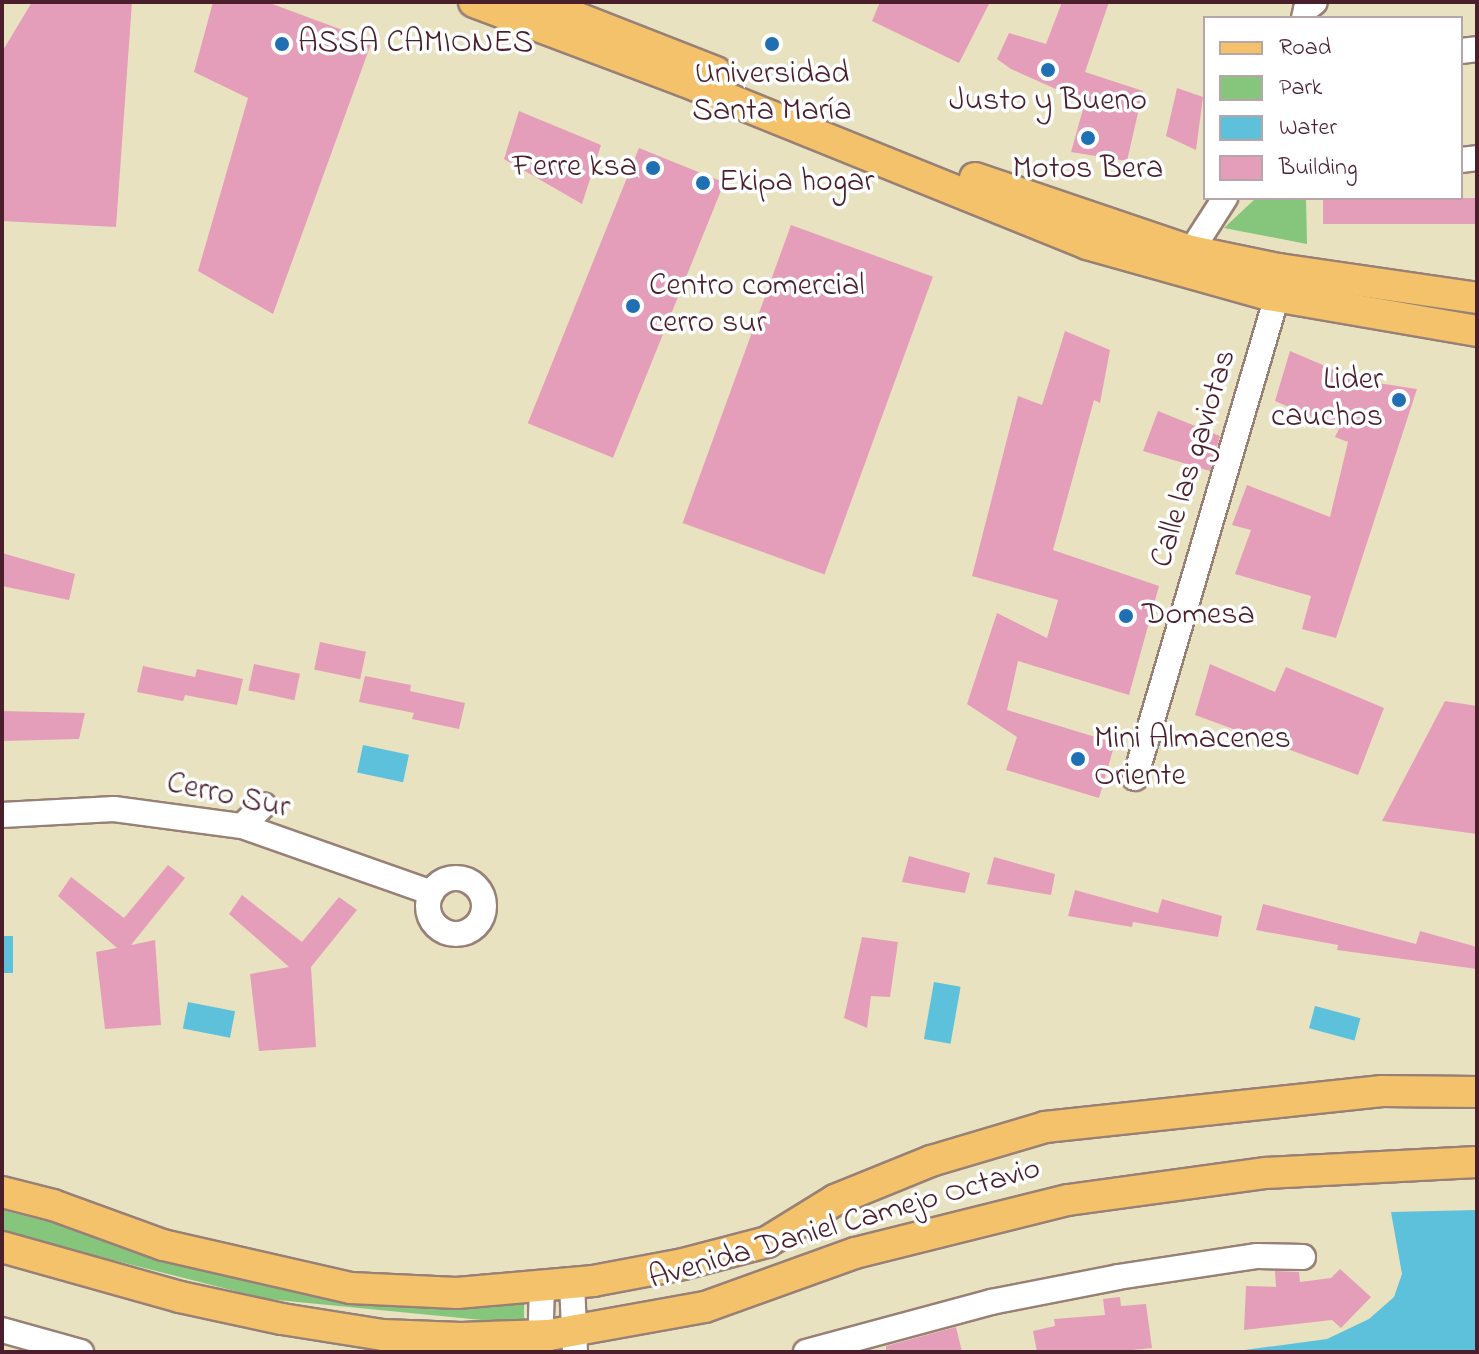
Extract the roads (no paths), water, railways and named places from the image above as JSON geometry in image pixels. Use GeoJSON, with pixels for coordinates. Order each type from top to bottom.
{"type":"FeatureCollection","features":[{"type":"Feature","properties":{"kind":"main road"},"geometry":{"type":"LineString","coordinates":[[474,2],[684,81],[1049,230],[1181,273],[1277,296],[1477,331]]}},
{"type":"Feature","properties":{"kind":"main road"},"geometry":{"type":"LineString","coordinates":[[537,2],[1020,195],[1191,251],[1279,269],[1477,298]]}},
{"type":"Feature","properties":{"kind":"main road","name":"Avenida Daniel Camejo Octavio"},"geometry":{"type":"LineString","coordinates":[[2,1192],[53,1205],[163,1245],[351,1288],[457,1293],[557,1284],[683,1264],[767,1242],[835,1200],[931,1161],[1045,1127],[1382,1091],[1477,1092]]}},
{"type":"Feature","properties":{"kind":"main road","name":"Avenida Daniel Camejo Octavio"},"geometry":{"type":"LineString","coordinates":[[2,1247],[180,1297],[282,1319],[383,1335],[540,1344],[575,1341],[705,1307],[855,1253],[1068,1200],[1266,1173],[1477,1162]]}},
{"type":"Feature","properties":{"kind":"street"},"geometry":{"type":"LineString","coordinates":[[1191,251],[1224,200]]}},
{"type":"Feature","properties":{"kind":"street","name":"Calle las gaviotas"},"geometry":{"type":"LineString","coordinates":[[1135,778],[1277,296]]}},
{"type":"Feature","properties":{"kind":"street"},"geometry":{"type":"LineString","coordinates":[[242,826],[264,805]]}},
{"type":"Feature","properties":{"kind":"street","name":"Cerro Sur"},"geometry":{"type":"LineString","coordinates":[[2,815],[114,809],[242,826],[432,893]]}},
{"type":"Feature","properties":{"kind":"street"},"geometry":{"type":"LineString","coordinates":[[806,1352],[991,1302],[1104,1280],[1257,1256],[1303,1257]]}},
{"type":"Feature","properties":{"kind":"street"},"geometry":{"type":"LineString","coordinates":[[557,1284],[575,1341]]}},
{"type":"Feature","properties":{"kind":"street"},"geometry":{"type":"LineString","coordinates":[[540,1344],[557,1284]]}},
{"type":"Feature","properties":{"kind":"street"},"geometry":{"type":"LineString","coordinates":[[2,1330],[81,1352]]}},
{"type":"Feature","properties":{"kind":"water"},"geometry":{"type":"Polygon","coordinates":[[[363,745],[409,755],[403,782],[357,772],[363,745]]]}},
{"type":"Feature","properties":{"kind":"water"},"geometry":{"type":"Polygon","coordinates":[[[2,936],[13,936],[13,973],[2,973],[2,936]]]}},
{"type":"Feature","properties":{"kind":"water"},"geometry":{"type":"Polygon","coordinates":[[[934,982],[961,987],[951,1044],[924,1039],[934,982]]]}},
{"type":"Feature","properties":{"kind":"water"},"geometry":{"type":"Polygon","coordinates":[[[188,1002],[235,1011],[230,1038],[183,1029],[188,1002]]]}},
{"type":"Feature","properties":{"kind":"water"},"geometry":{"type":"Polygon","coordinates":[[[1315,1006],[1360,1018],[1354,1040],[1309,1028],[1315,1006]]]}},
{"type":"Feature","properties":{"kind":"water"},"geometry":{"type":"Polygon","coordinates":[[[1477,1210],[1477,1352],[1230,1352],[1327,1339],[1369,1319],[1394,1297],[1402,1274],[1391,1212],[1477,1210]]]}},
{"type":"Feature","properties":{"kind":"place","name":"ASSA CAMIONES"},"geometry":{"type":"Point","coordinates":[282,44]}},
{"type":"Feature","properties":{"kind":"place","name":"Universidad Santa María"},"geometry":{"type":"Point","coordinates":[772,44]}},
{"type":"Feature","properties":{"kind":"place","name":"Justo y Bueno"},"geometry":{"type":"Point","coordinates":[1048,70]}},
{"type":"Feature","properties":{"kind":"place","name":"Motos Bera"},"geometry":{"type":"Point","coordinates":[1088,138]}},
{"type":"Feature","properties":{"kind":"place","name":"Ferre ksa"},"geometry":{"type":"Point","coordinates":[653,168]}},
{"type":"Feature","properties":{"kind":"place","name":"Ekipa hogar"},"geometry":{"type":"Point","coordinates":[703,183]}},
{"type":"Feature","properties":{"kind":"place","name":"Centro comercial cerro sur"},"geometry":{"type":"Point","coordinates":[633,306]}},
{"type":"Feature","properties":{"kind":"place","name":"Lider cauchos"},"geometry":{"type":"Point","coordinates":[1399,400]}},
{"type":"Feature","properties":{"kind":"place","name":"Domesa"},"geometry":{"type":"Point","coordinates":[1126,616]}},
{"type":"Feature","properties":{"kind":"place","name":"Mini Almacenes Oriente"},"geometry":{"type":"Point","coordinates":[1078,759]}}]}
